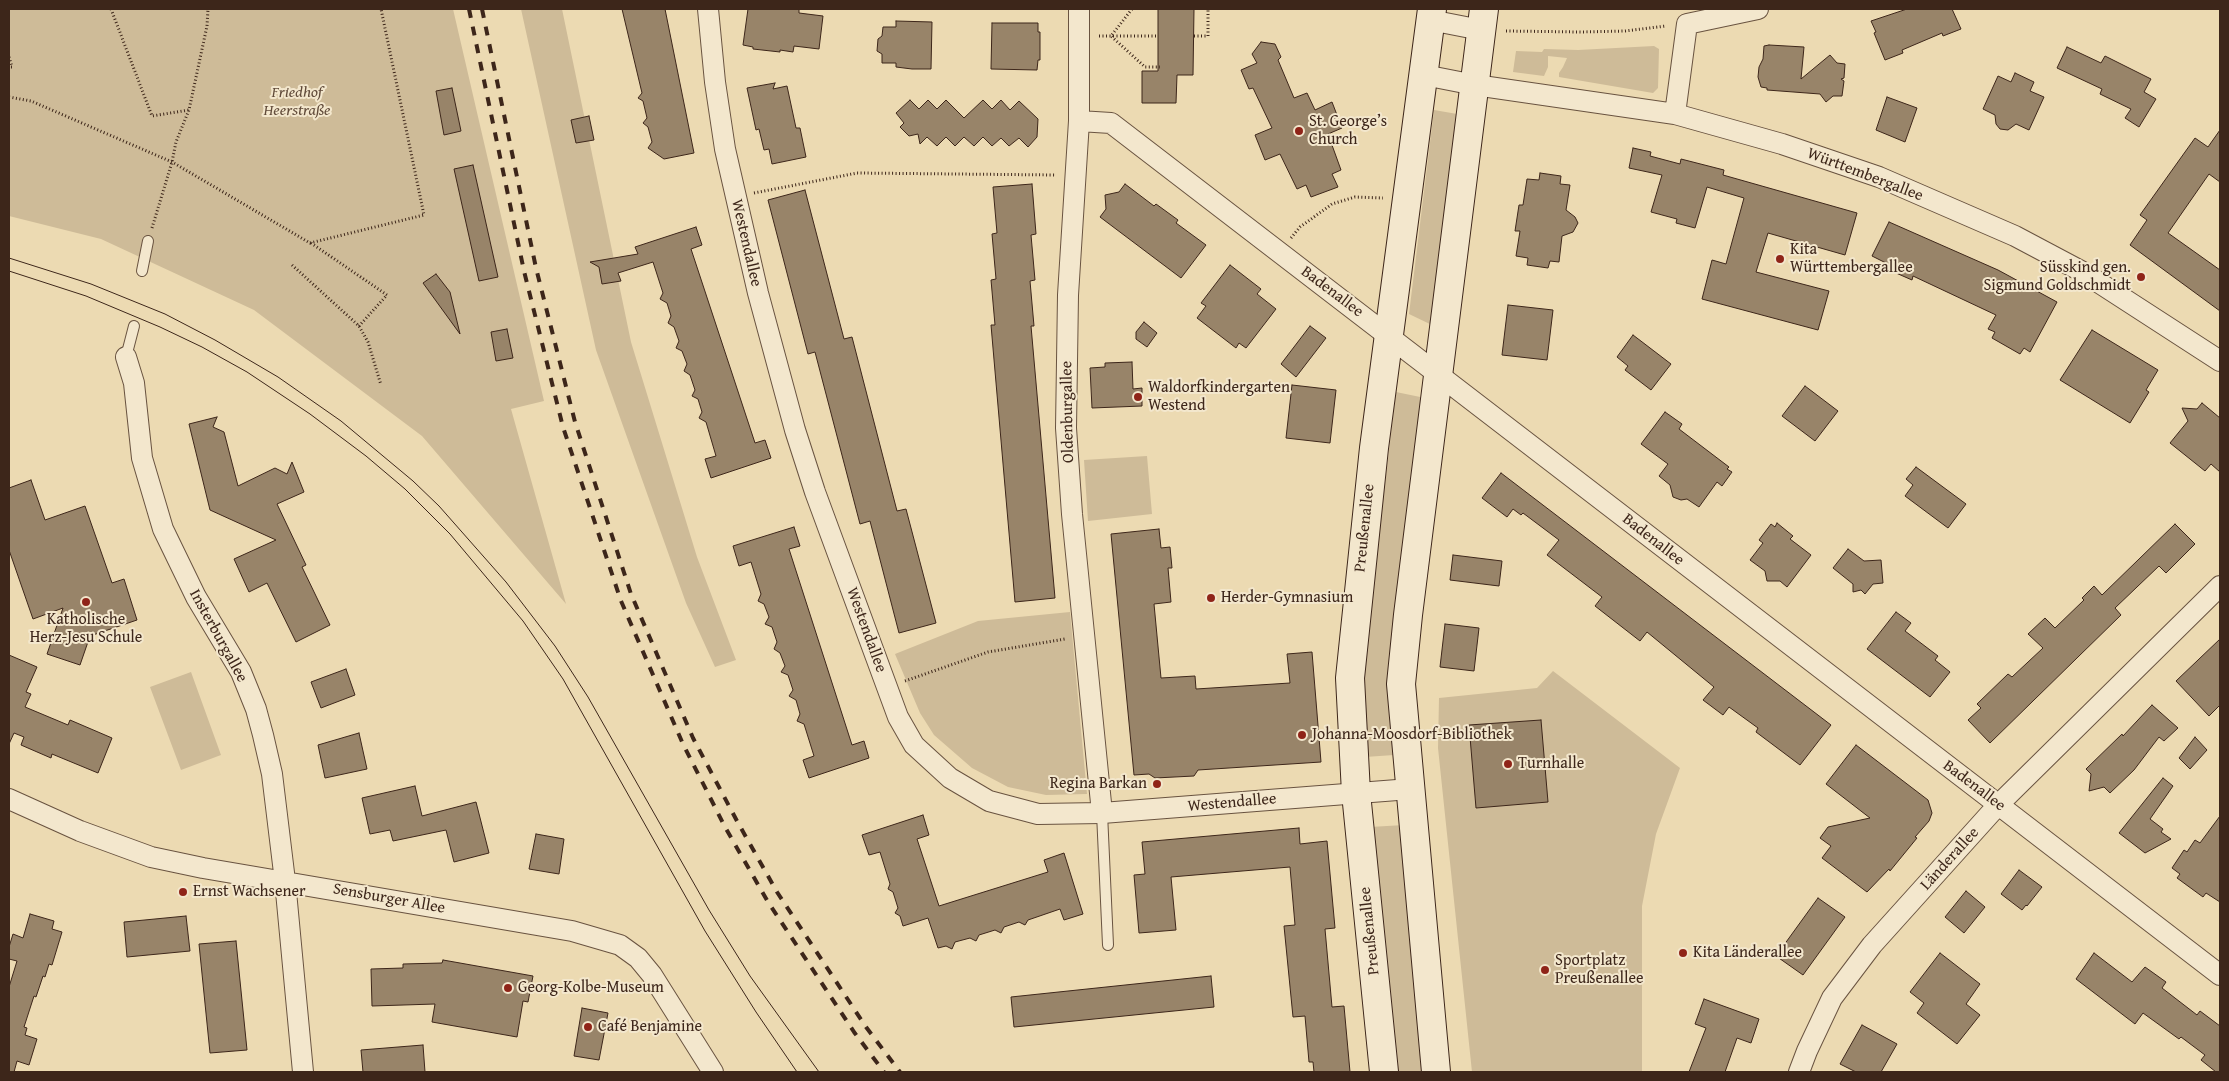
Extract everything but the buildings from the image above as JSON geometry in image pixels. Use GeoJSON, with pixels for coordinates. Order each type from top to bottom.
{"type":"FeatureCollection","features":[{"type":"Feature","properties":{"kind":"street","name":"Westendallee"},"geometry":{"type":"LineString","coordinates":[[708,9],[715,82],[725,149],[758,293],[795,430],[815,492],[898,717],[914,745],[950,778],[989,801],[1038,814],[1102,813],[1410,789]]}},
{"type":"Feature","properties":{"kind":"street","name":"Oldenburgallee"},"geometry":{"type":"LineString","coordinates":[[1079,9],[1079,121],[1068,295],[1066,428],[1072,514],[1102,813]]}},
{"type":"Feature","properties":{"kind":"street"},"geometry":{"type":"LineString","coordinates":[[1675,114],[1687,24],[1758,9]]}},
{"type":"Feature","properties":{"kind":"street","name":"Preußenallee"},"geometry":{"type":"LineString","coordinates":[[1384,1072],[1356,793],[1350,678],[1363,545],[1431,14],[1483,19],[1401,684],[1436,1072]]}},
{"type":"Feature","properties":{"kind":"street"},"geometry":{"type":"LineString","coordinates":[[1424,75],[1475,85]]}},
{"type":"Feature","properties":{"kind":"street","name":"Württembergallee"},"geometry":{"type":"LineString","coordinates":[[1475,85],[1675,114],[1782,144],[1879,177],[2015,236],[2082,271],[2220,362]]}},
{"type":"Feature","properties":{"kind":"street","name":"Badenallee"},"geometry":{"type":"LineString","coordinates":[[1079,121],[1111,123],[1370,320],[1389,337],[2220,975]]}},
{"type":"Feature","properties":{"kind":"street","name":"Insterburgallee"},"geometry":{"type":"LineString","coordinates":[[126,357],[134,383],[142,458],[163,529],[196,597],[241,672],[256,709],[272,774],[285,881],[303,1072]]}},
{"type":"Feature","properties":{"kind":"street","name":"Länderallee"},"geometry":{"type":"LineString","coordinates":[[1799,1072],[1832,998],[1872,945],[1998,805],[2220,586]]}},
{"type":"Feature","properties":{"kind":"street","name":"Sensburger Allee"},"geometry":{"type":"LineString","coordinates":[[9,799],[80,830],[151,857],[203,868],[572,931],[620,945],[638,958],[652,975],[713,1072]]}},
{"type":"Feature","properties":{"kind":"lane"},"geometry":{"type":"LineString","coordinates":[[142,271],[148,240]]}},
{"type":"Feature","properties":{"kind":"lane","name":"Insterburgallee"},"geometry":{"type":"LineString","coordinates":[[126,357],[134,326]]}},
{"type":"Feature","properties":{"kind":"lane"},"geometry":{"type":"LineString","coordinates":[[1102,813],[1108,945]]}},
{"type":"Feature","properties":{"kind":"path"},"geometry":{"type":"LineString","coordinates":[[111,9],[152,116],[190,110]]}},
{"type":"Feature","properties":{"kind":"path"},"geometry":{"type":"LineString","coordinates":[[148,240],[172,162],[176,142],[190,110],[208,26],[208,9]]}},
{"type":"Feature","properties":{"kind":"path"},"geometry":{"type":"LineString","coordinates":[[310,243],[424,214],[381,9]]}},
{"type":"Feature","properties":{"kind":"path"},"geometry":{"type":"LineString","coordinates":[[1111,36],[1132,9]]}},
{"type":"Feature","properties":{"kind":"path"},"geometry":{"type":"LineString","coordinates":[[1194,36],[1208,36],[1208,9]]}},
{"type":"Feature","properties":{"kind":"path"},"geometry":{"type":"LineString","coordinates":[[1511,31],[1625,31],[1687,24]]}},
{"type":"Feature","properties":{"kind":"path"},"geometry":{"type":"LineString","coordinates":[[1093,36],[1158,36]]}},
{"type":"Feature","properties":{"kind":"path"},"geometry":{"type":"LineString","coordinates":[[1111,36],[1145,68],[1160,68]]}},
{"type":"Feature","properties":{"kind":"path"},"geometry":{"type":"LineString","coordinates":[[9,57],[12,68],[9,68]]}},
{"type":"Feature","properties":{"kind":"path"},"geometry":{"type":"LineString","coordinates":[[9,97],[32,101],[172,162],[310,243],[387,295],[359,326]]}},
{"type":"Feature","properties":{"kind":"path"},"geometry":{"type":"LineString","coordinates":[[751,194],[857,174],[1056,174]]}},
{"type":"Feature","properties":{"kind":"path"},"geometry":{"type":"LineString","coordinates":[[1291,239],[1300,227],[1332,204],[1355,197],[1388,199]]}},
{"type":"Feature","properties":{"kind":"path"},"geometry":{"type":"LineString","coordinates":[[292,265],[359,326],[368,342],[381,385]]}},
{"type":"Feature","properties":{"kind":"path"},"geometry":{"type":"LineString","coordinates":[[902,682],[988,652],[1074,638]]}},
{"type":"Feature","properties":{"kind":"green space","name":"Friedhof Heerstraße"},"geometry":{"type":"Polygon","coordinates":[[[9,9],[453,9],[544,401],[511,409],[566,604],[422,436],[254,310],[101,239],[9,216],[9,9]]]}},
{"type":"Feature","properties":{"kind":"green space"},"geometry":{"type":"Polygon","coordinates":[[[521,9],[562,9],[631,342],[697,557],[736,660],[715,667],[686,603],[596,350],[521,9]]]}},
{"type":"Feature","properties":{"kind":"green space"},"geometry":{"type":"Polygon","coordinates":[[[1654,46],[1659,49],[1658,88],[1653,93],[1559,77],[1559,73],[1567,58],[1548,56],[1548,67],[1544,76],[1513,72],[1516,51],[1542,52],[1544,49],[1578,50],[1654,46]]]}},
{"type":"Feature","properties":{"kind":"green space"},"geometry":{"type":"Polygon","coordinates":[[[1434,110],[1463,115],[1434,326],[1409,314],[1434,110]]]}},
{"type":"Feature","properties":{"kind":"green space"},"geometry":{"type":"Polygon","coordinates":[[[1396,392],[1425,398],[1388,685],[1389,717],[1394,755],[1365,757],[1361,683],[1396,392]]]}},
{"type":"Feature","properties":{"kind":"green space"},"geometry":{"type":"Polygon","coordinates":[[[1147,456],[1152,514],[1088,521],[1084,460],[1147,456]]]}},
{"type":"Feature","properties":{"kind":"green space"},"geometry":{"type":"Polygon","coordinates":[[[1070,612],[1087,794],[1046,795],[1008,787],[972,768],[934,735],[920,713],[895,654],[978,621],[1070,612]]]}},
{"type":"Feature","properties":{"kind":"green space"},"geometry":{"type":"Polygon","coordinates":[[[1553,671],[1680,768],[1656,834],[1642,906],[1642,1072],[1472,1072],[1438,748],[1439,698],[1537,688],[1553,671]]]}},
{"type":"Feature","properties":{"kind":"green space"},"geometry":{"type":"Polygon","coordinates":[[[191,672],[221,755],[181,770],[150,687],[191,672]]]}},
{"type":"Feature","properties":{"kind":"green space"},"geometry":{"type":"Polygon","coordinates":[[[1404,825],[1425,1072],[1395,1072],[1370,827],[1404,825]]]}},
{"type":"Feature","properties":{"kind":"tram line"},"geometry":{"type":"LineString","coordinates":[[9,258],[91,284],[165,314],[215,340],[278,377],[341,421],[413,481],[439,506],[506,582],[555,646],[588,697],[709,910],[750,976],[819,1072]]}},
{"type":"Feature","properties":{"kind":"tram line"},"geometry":{"type":"LineString","coordinates":[[9,271],[86,296],[160,327],[202,347],[247,372],[310,414],[366,456],[405,489],[450,534],[523,621],[563,679],[705,931],[756,1012],[797,1072]]}},
{"type":"Feature","properties":{"kind":"railway"},"geometry":{"type":"LineString","coordinates":[[469,9],[524,271],[563,427],[621,601],[683,744],[725,827],[768,902],[854,1032],[884,1072]]}},
{"type":"Feature","properties":{"kind":"railway"},"geometry":{"type":"LineString","coordinates":[[482,9],[536,268],[575,422],[631,594],[693,738],[737,821],[777,892],[866,1027],[900,1072]]}},
{"type":"Feature","properties":{"kind":"place","name":"St. George’s Church"},"geometry":{"type":"Point","coordinates":[1299,131]}},
{"type":"Feature","properties":{"kind":"place","name":"Kita Württembergallee"},"geometry":{"type":"Point","coordinates":[1780,259]}},
{"type":"Feature","properties":{"kind":"place","name":"Süsskind gen. Sigmund Goldschmidt"},"geometry":{"type":"Point","coordinates":[2141,277]}},
{"type":"Feature","properties":{"kind":"place","name":"Waldorfkindergarten Westend"},"geometry":{"type":"Point","coordinates":[1138,397]}},
{"type":"Feature","properties":{"kind":"place","name":"Herder-Gymnasium"},"geometry":{"type":"Point","coordinates":[1211,598]}},
{"type":"Feature","properties":{"kind":"place","name":"Katholische Herz-Jesu Schule"},"geometry":{"type":"Point","coordinates":[86,602]}},
{"type":"Feature","properties":{"kind":"place","name":"Johanna-Moosdorf-Bibliothek"},"geometry":{"type":"Point","coordinates":[1302,735]}},
{"type":"Feature","properties":{"kind":"place","name":"Turnhalle"},"geometry":{"type":"Point","coordinates":[1508,764]}},
{"type":"Feature","properties":{"kind":"place","name":"Regina Barkan"},"geometry":{"type":"Point","coordinates":[1157,784]}},
{"type":"Feature","properties":{"kind":"place","name":"Ernst Wachsener"},"geometry":{"type":"Point","coordinates":[183,892]}},
{"type":"Feature","properties":{"kind":"place","name":"Kita Länderallee"},"geometry":{"type":"Point","coordinates":[1683,953]}},
{"type":"Feature","properties":{"kind":"place","name":"Sportplatz Preußenallee"},"geometry":{"type":"Point","coordinates":[1545,970]}},
{"type":"Feature","properties":{"kind":"place","name":"Georg-Kolbe-Museum"},"geometry":{"type":"Point","coordinates":[508,988]}},
{"type":"Feature","properties":{"kind":"place","name":"Café Benjamine"},"geometry":{"type":"Point","coordinates":[588,1027]}}]}
